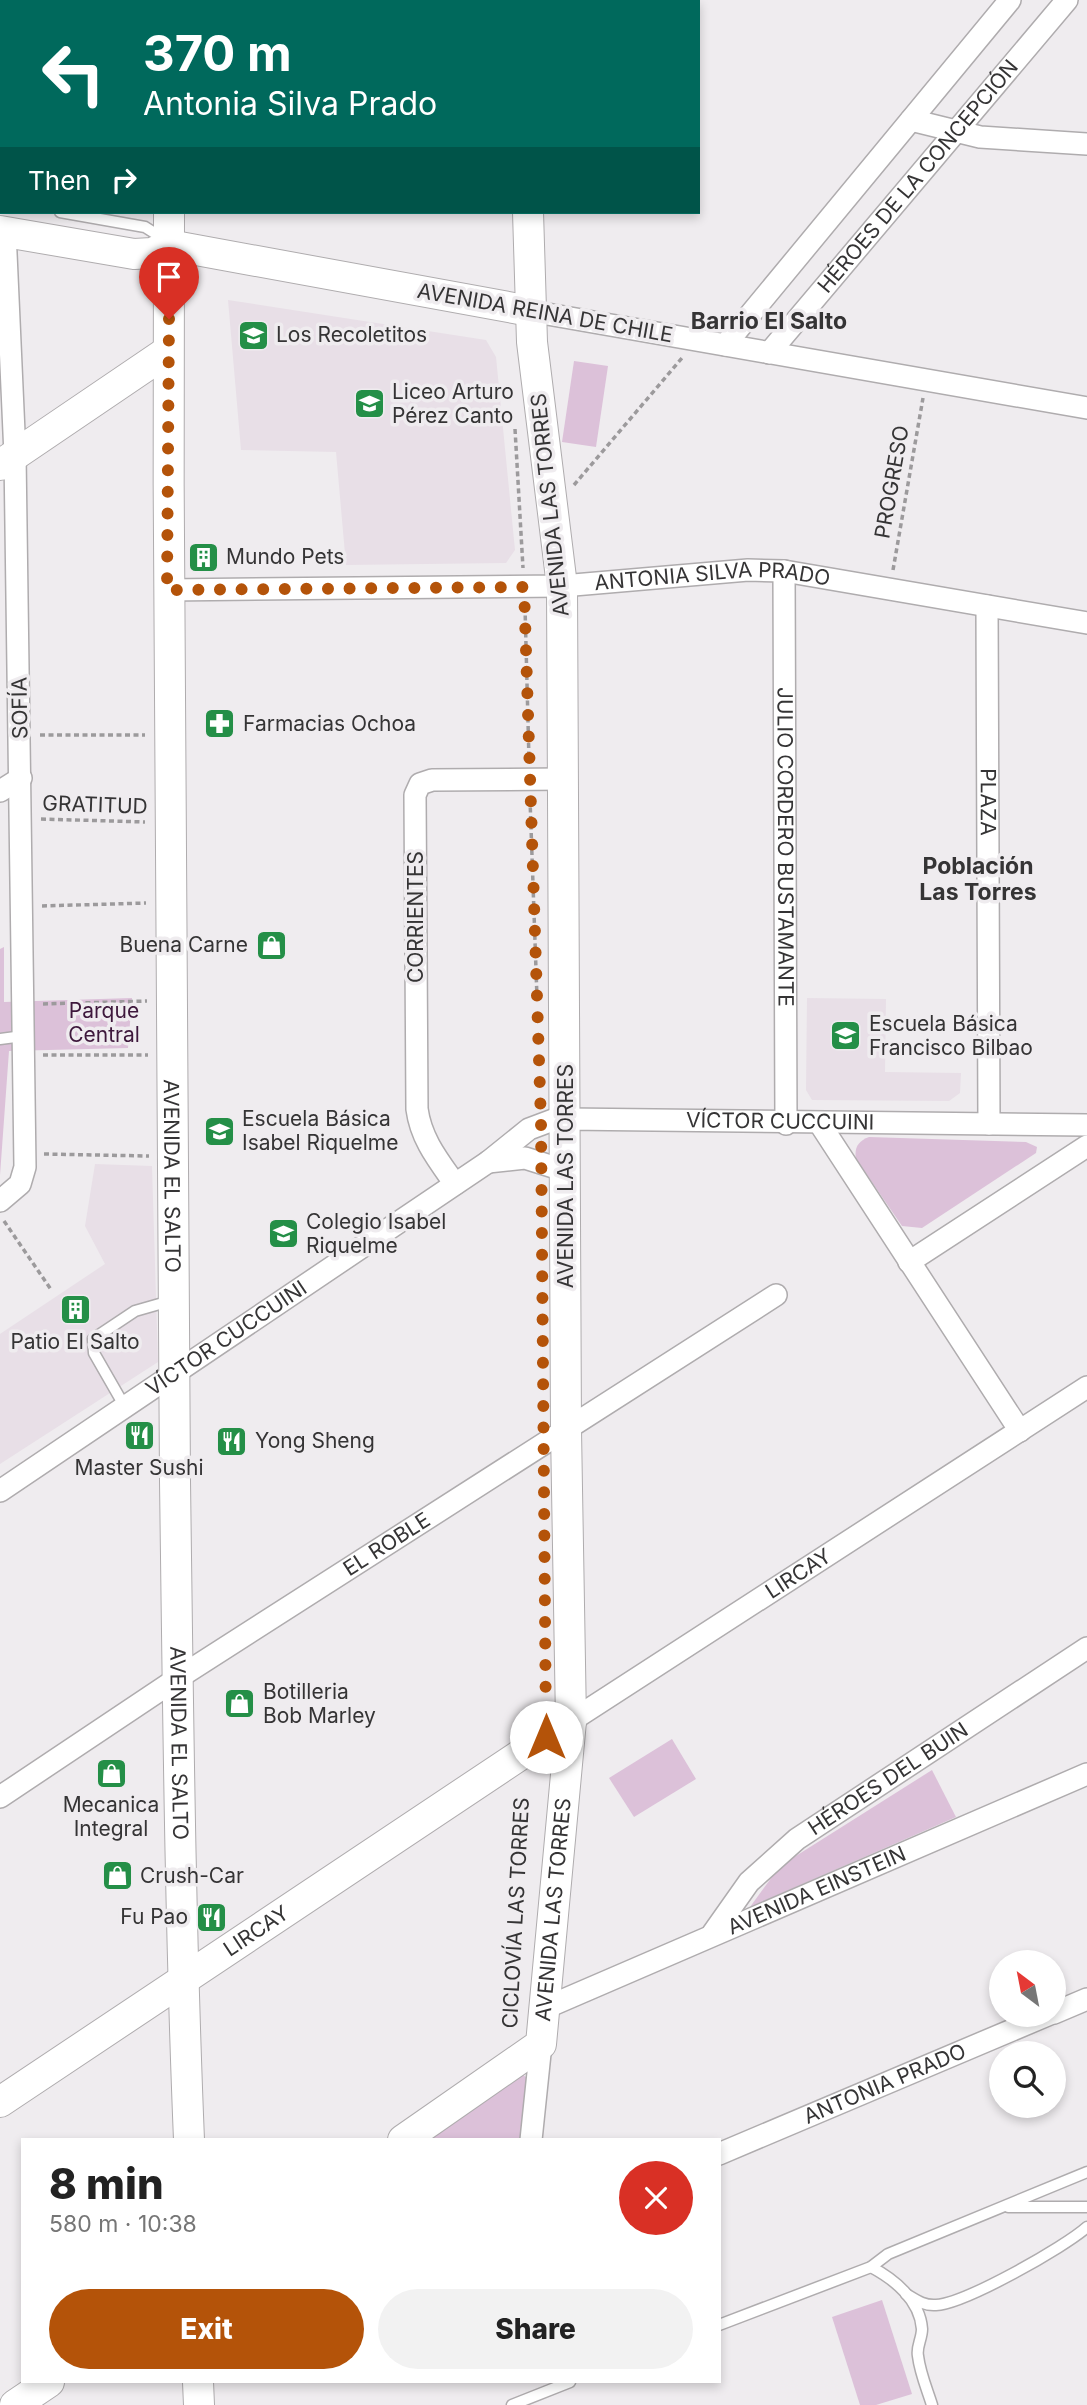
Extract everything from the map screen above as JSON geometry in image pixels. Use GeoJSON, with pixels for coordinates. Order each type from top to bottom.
{"type":"FeatureCollection","features":[{"type":"Feature","properties":{"kind":"street","name":"HÉROES DE LA CONCEPCIÓN"},"geometry":{"type":"LineString","coordinates":[[724,345],[1010,0]]}},
{"type":"Feature","properties":{"kind":"street","name":"HÉROES DE LA CONCEPCIÓN"},"geometry":{"type":"LineString","coordinates":[[769,353],[1067,0]]}},
{"type":"Feature","properties":{"kind":"street"},"geometry":{"type":"LineString","coordinates":[[911,120],[957,132],[1000,139],[1087,144]]}},
{"type":"Feature","properties":{"kind":"street","name":"AVENIDA EL SALTO"},"geometry":{"type":"LineString","coordinates":[[169,214],[167,590],[173,1300],[182,1980],[189,2138]]}},
{"type":"Feature","properties":{"kind":"street","name":"AVENIDA LAS TORRES"},"geometry":{"type":"LineString","coordinates":[[528,214],[530,311],[562,586],[570,1721],[531,2138]]}},
{"type":"Feature","properties":{"kind":"street"},"geometry":{"type":"LineString","coordinates":[[3,231],[134,254],[152,253],[169,245]]}},
{"type":"Feature","properties":{"kind":"street","name":"SOFÍA"},"geometry":{"type":"LineString","coordinates":[[0,1201],[20,1184],[24,1153],[21,735],[8,460],[3,231]]}},
{"type":"Feature","properties":{"kind":"street","name":"AVENIDA REINA DE CHILE"},"geometry":{"type":"LineString","coordinates":[[169,245],[1087,408]]}},
{"type":"Feature","properties":{"kind":"street"},"geometry":{"type":"LineString","coordinates":[[8,460],[168,351]]}},
{"type":"Feature","properties":{"kind":"street","name":"ANTONIA SILVA PRADO"},"geometry":{"type":"LineString","coordinates":[[167,590],[562,586],[748,570],[784,571],[1087,623]]}},
{"type":"Feature","properties":{"kind":"street","name":"JULIO CORDERO BUSTAMANTE"},"geometry":{"type":"LineString","coordinates":[[784,571],[786,1124]]}},
{"type":"Feature","properties":{"kind":"street","name":"PLAZA"},"geometry":{"type":"LineString","coordinates":[[987,606],[989,1124]]}},
{"type":"Feature","properties":{"kind":"street"},"geometry":{"type":"LineString","coordinates":[[0,791],[21,778]]}},
{"type":"Feature","properties":{"kind":"street","name":"CORRIENTES"},"geometry":{"type":"LineString","coordinates":[[455,1184],[419,1127],[417,1109],[415,796],[420,784],[432,780],[564,779]]}},
{"type":"Feature","properties":{"kind":"street","name":"VÍCTOR CUCCUINI"},"geometry":{"type":"LineString","coordinates":[[0,1490],[488,1162],[529,1129],[541,1123],[566,1119],[786,1124],[1087,1125]]}},
{"type":"Feature","properties":{"kind":"street"},"geometry":{"type":"LineString","coordinates":[[820,1124],[1020,1431]]}},
{"type":"Feature","properties":{"kind":"street"},"geometry":{"type":"LineString","coordinates":[[909,1262],[1087,1146]]}},
{"type":"Feature","properties":{"kind":"street","name":"VÍCTOR CUCCUINI"},"geometry":{"type":"LineString","coordinates":[[488,1162],[525,1158],[566,1171]]}},
{"type":"Feature","properties":{"kind":"street","name":"EL ROBLE"},"geometry":{"type":"LineString","coordinates":[[0,1797],[178,1678],[776,1295]]}},
{"type":"Feature","properties":{"kind":"street","name":"LIRCAY"},"geometry":{"type":"LineString","coordinates":[[0,2102],[570,1721],[1087,1387]]}},
{"type":"Feature","properties":{"kind":"street","name":"HÉROES DEL BUIN"},"geometry":{"type":"LineString","coordinates":[[712,1934],[749,1882],[797,1839],[1087,1648]]}},
{"type":"Feature","properties":{"kind":"street"},"geometry":{"type":"LineString","coordinates":[[511,1760],[527,1762],[565,1778]]}},
{"type":"Feature","properties":{"kind":"street","name":"AVENIDA EINSTEIN"},"geometry":{"type":"LineString","coordinates":[[545,2008],[1087,1774]]}},
{"type":"Feature","properties":{"kind":"street","name":"ANTONIA PRADO"},"geometry":{"type":"LineString","coordinates":[[1066,2008],[1087,1999]]}},
{"type":"Feature","properties":{"kind":"street","name":"ANTONIA PRADO"},"geometry":{"type":"LineString","coordinates":[[721,2153],[1021,2027]]}},
{"type":"Feature","properties":{"kind":"street"},"geometry":{"type":"LineString","coordinates":[[406,2138],[541,2044]]}},
{"type":"Feature","properties":{"kind":"street"},"geometry":{"type":"LineString","coordinates":[[15,2405],[48,2383]]}},
{"type":"Feature","properties":{"kind":"street"},"geometry":{"type":"LineString","coordinates":[[198,2383],[199,2405]]}},
{"type":"Feature","properties":{"kind":"lane"},"geometry":{"type":"LineString","coordinates":[[71,214],[145,227],[169,245]]}},
{"type":"Feature","properties":{"kind":"lane"},"geometry":{"type":"LineString","coordinates":[[0,1039],[23,1045]]}},
{"type":"Feature","properties":{"kind":"lane"},"geometry":{"type":"LineString","coordinates":[[125,1407],[94,1353],[93,1339],[135,1311],[173,1300]]}},
{"type":"Feature","properties":{"kind":"lane"},"geometry":{"type":"LineString","coordinates":[[721,2324],[870,2267],[888,2254],[1087,2172]]}},
{"type":"Feature","properties":{"kind":"lane"},"geometry":{"type":"LineString","coordinates":[[1001,2207],[1087,2207]]}},
{"type":"Feature","properties":{"kind":"lane"},"geometry":{"type":"LineString","coordinates":[[870,2267],[890,2277],[906,2294],[922,2304],[935,2305],[964,2298],[1087,2227]]}},
{"type":"Feature","properties":{"kind":"lane"},"geometry":{"type":"LineString","coordinates":[[906,2294],[922,2326],[918,2356],[932,2405]]}},
{"type":"Feature","properties":{"kind":"lane"},"geometry":{"type":"LineString","coordinates":[[513,2405],[568,2383]]}},
{"type":"Feature","properties":{"kind":"path"},"geometry":{"type":"LineString","coordinates":[[554,508],[697,340]]}},
{"type":"Feature","properties":{"kind":"path","name":"PROGRESO"},"geometry":{"type":"LineString","coordinates":[[889,589],[926,380]]}},
{"type":"Feature","properties":{"kind":"path"},"geometry":{"type":"LineString","coordinates":[[515,427],[524,587],[537,999]]}},
{"type":"Feature","properties":{"kind":"path"},"geometry":{"type":"LineString","coordinates":[[21,735],[168,736]]}},
{"type":"Feature","properties":{"kind":"path","name":"GRATITUD"},"geometry":{"type":"LineString","coordinates":[[21,819],[169,823]]}},
{"type":"Feature","properties":{"kind":"path"},"geometry":{"type":"LineString","coordinates":[[22,906],[169,902]]}},
{"type":"Feature","properties":{"kind":"path"},"geometry":{"type":"LineString","coordinates":[[23,1005],[170,1000]]}},
{"type":"Feature","properties":{"kind":"path"},"geometry":{"type":"LineString","coordinates":[[23,1045],[171,1055]]}},
{"type":"Feature","properties":{"kind":"path"},"geometry":{"type":"LineString","coordinates":[[24,1153],[172,1157]]}},
{"type":"Feature","properties":{"kind":"path"},"geometry":{"type":"LineString","coordinates":[[0,1215],[52,1291]]}},
{"type":"Feature","properties":{"kind":"shaded area","name":"Liceo Arturo Pérez Canto"},"geometry":{"type":"Polygon","coordinates":[[[228,300],[486,340],[496,357],[515,550],[506,563],[346,565],[336,452],[241,450],[228,300]]]}},
{"type":"Feature","properties":{"kind":"shaded area","name":"Escuela Básica Francisco Bilbao"},"geometry":{"type":"Polygon","coordinates":[[[807,998],[886,999],[885,1072],[961,1073],[960,1093],[949,1101],[812,1100],[806,1090],[807,998]]]}},
{"type":"Feature","properties":{"kind":"shaded area"},"geometry":{"type":"Polygon","coordinates":[[[95,1164],[152,1166],[158,1362],[0,1464],[0,1334],[105,1264],[85,1226],[95,1164]]]}},
{"type":"Feature","properties":{"kind":"green space"},"geometry":{"type":"Polygon","coordinates":[[[574,361],[608,366],[596,447],[562,442],[574,361]]]}},
{"type":"Feature","properties":{"kind":"green space","name":"Parque Central"},"geometry":{"type":"Polygon","coordinates":[[[4,947],[4,1002],[132,998],[128,1048],[9,1051],[0,1175],[0,949],[4,947]]]}},
{"type":"Feature","properties":{"kind":"green space"},"geometry":{"type":"Polygon","coordinates":[[[869,1137],[1026,1142],[1037,1147],[1036,1153],[922,1228],[902,1226],[856,1159],[858,1145],[869,1137]]]}},
{"type":"Feature","properties":{"kind":"green space"},"geometry":{"type":"Polygon","coordinates":[[[672,1739],[696,1779],[634,1817],[609,1778],[672,1739]]]}},
{"type":"Feature","properties":{"kind":"green space"},"geometry":{"type":"Polygon","coordinates":[[[932,1770],[956,1817],[750,1907],[780,1866],[932,1770]]]}},
{"type":"Feature","properties":{"kind":"green space"},"geometry":{"type":"Polygon","coordinates":[[[522,2074],[527,2078],[521,2138],[424,2138],[522,2074]]]}},
{"type":"Feature","properties":{"kind":"green space"},"geometry":{"type":"Polygon","coordinates":[[[882,2300],[912,2394],[876,2405],[860,2405],[832,2317],[882,2300]]]}},
{"type":"Feature","properties":{"kind":"place","name":"Los Recoletitos"},"geometry":{"type":"Point","coordinates":[253,335]}},
{"type":"Feature","properties":{"kind":"place","name":"Liceo Arturo Pérez Canto"},"geometry":{"type":"Point","coordinates":[369,404]}},
{"type":"Feature","properties":{"kind":"place","name":"Mundo Pets"},"geometry":{"type":"Point","coordinates":[203,557]}},
{"type":"Feature","properties":{"kind":"place","name":"Farmacias Ochoa"},"geometry":{"type":"Point","coordinates":[220,724]}},
{"type":"Feature","properties":{"kind":"place","name":"Buena Carne"},"geometry":{"type":"Point","coordinates":[271,945]}},
{"type":"Feature","properties":{"kind":"place","name":"Escuela Básica Francisco Bilbao"},"geometry":{"type":"Point","coordinates":[846,1036]}},
{"type":"Feature","properties":{"kind":"place","name":"Escuela Básica Isabel Riquelme"},"geometry":{"type":"Point","coordinates":[219,1131]}},
{"type":"Feature","properties":{"kind":"place","name":"Colegio Isabel Riquelme"},"geometry":{"type":"Point","coordinates":[283,1234]}},
{"type":"Feature","properties":{"kind":"place","name":"Patio El Salto"},"geometry":{"type":"Point","coordinates":[75,1310]}},
{"type":"Feature","properties":{"kind":"place","name":"Master Sushi"},"geometry":{"type":"Point","coordinates":[139,1436]}},
{"type":"Feature","properties":{"kind":"place","name":"Yong Sheng"},"geometry":{"type":"Point","coordinates":[232,1441]}},
{"type":"Feature","properties":{"kind":"place","name":"Botilleria Bob Marley"},"geometry":{"type":"Point","coordinates":[240,1704]}},
{"type":"Feature","properties":{"kind":"place","name":"Mecanica Integral"},"geometry":{"type":"Point","coordinates":[111,1773]}},
{"type":"Feature","properties":{"kind":"place","name":"Crush-Car"},"geometry":{"type":"Point","coordinates":[117,1876]}},
{"type":"Feature","properties":{"kind":"place","name":"Fu Pao"},"geometry":{"type":"Point","coordinates":[211,1917]}},
{"type":"Feature","properties":{"kind":"district","name":"Barrio El Salto"},"geometry":{"type":"Point","coordinates":[769,321]}},
{"type":"Feature","properties":{"kind":"district","name":"Población Las Torres"},"geometry":{"type":"Point","coordinates":[978,879]}},
{"type":"Feature","properties":{"kind":"route"},"geometry":{"type":"LineString","coordinates":[[169,319],[167,590],[524,587],[541,1123],[546,1737]]}}]}
